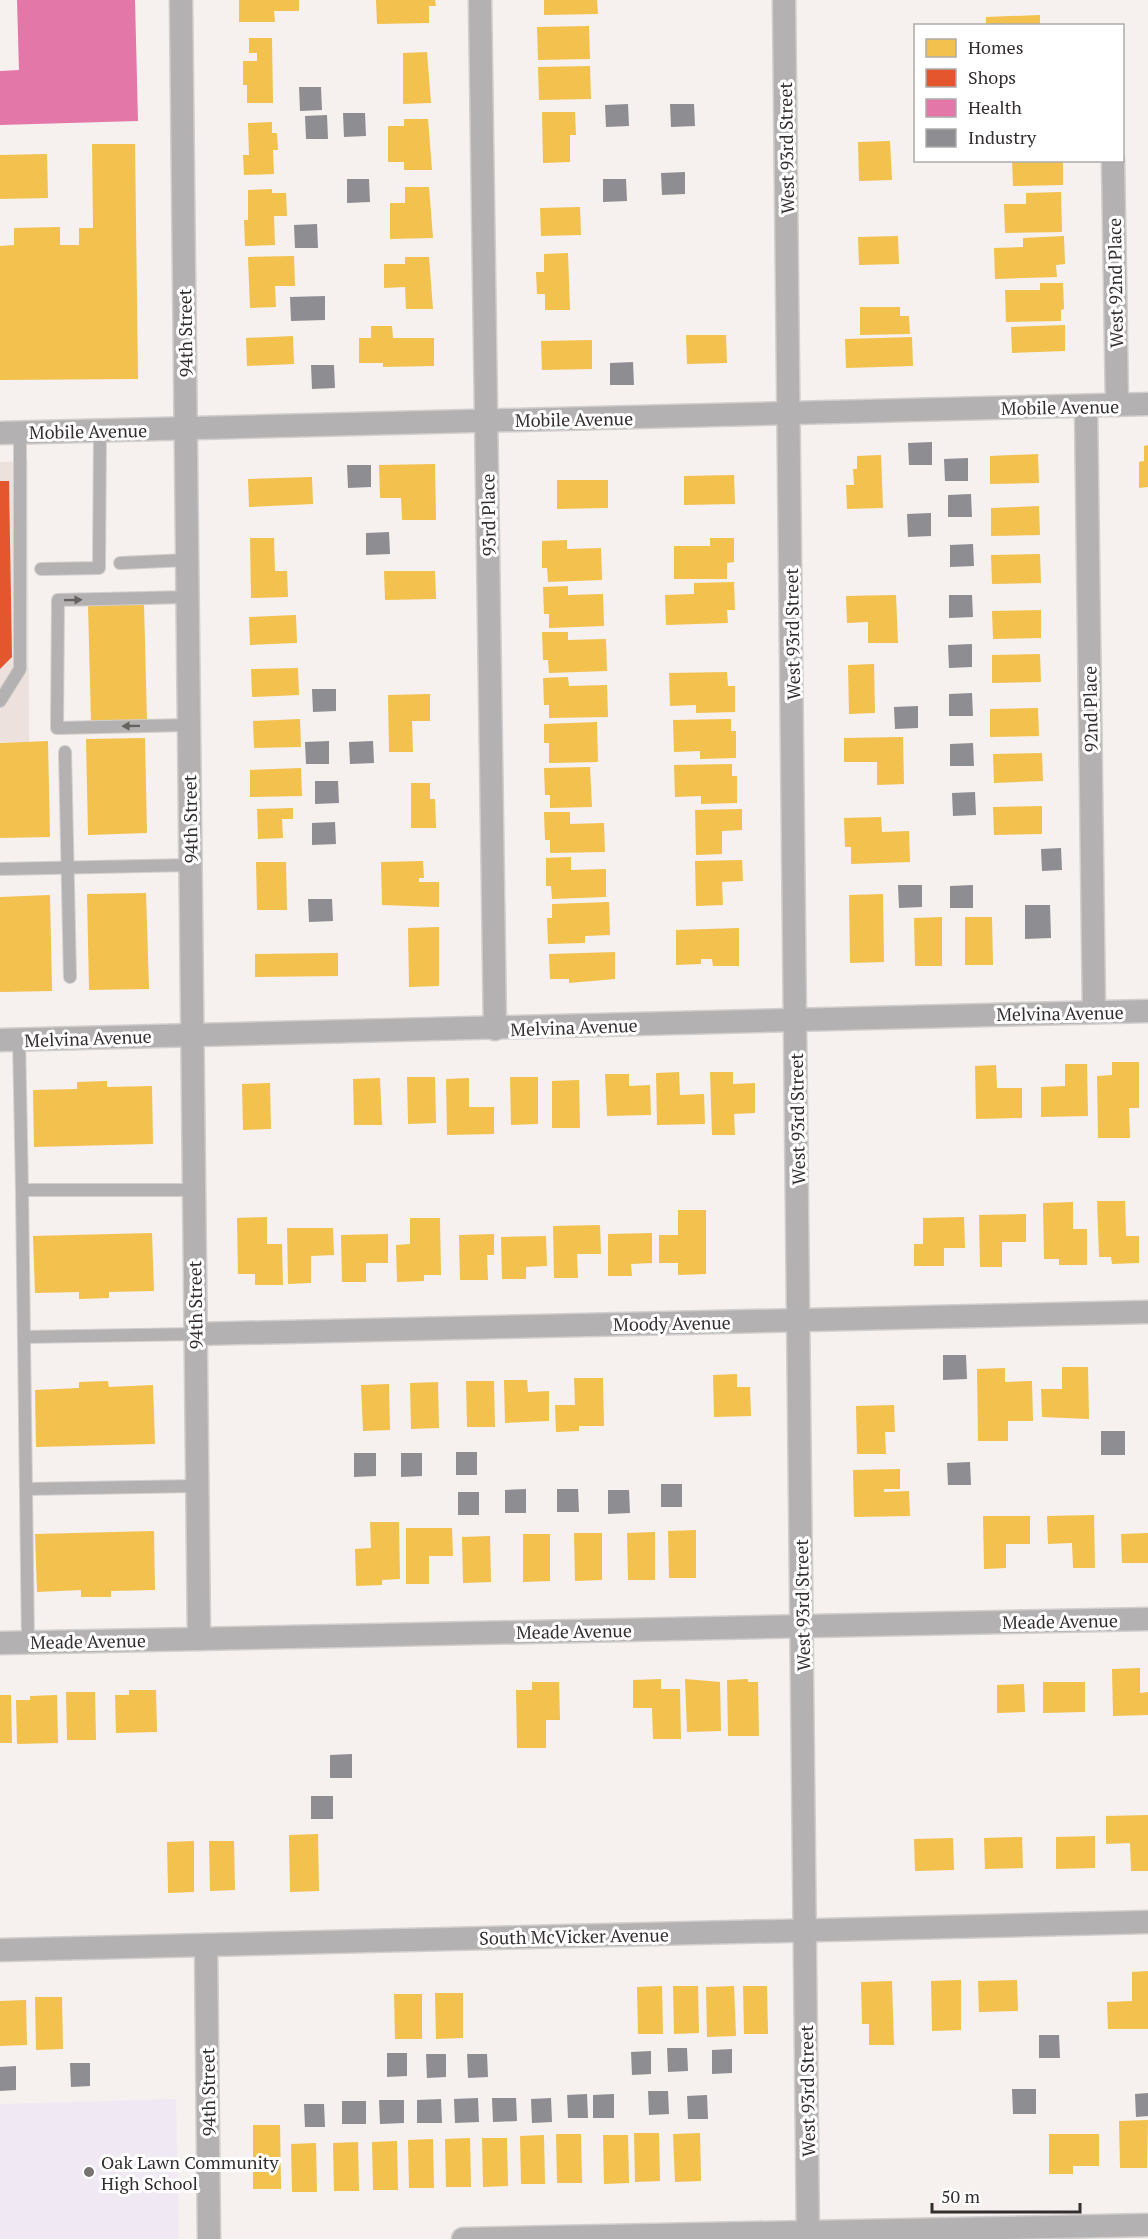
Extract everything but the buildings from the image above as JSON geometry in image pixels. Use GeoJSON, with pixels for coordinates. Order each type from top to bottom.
{"type":"FeatureCollection","features":[{"type":"Feature","properties":{"kind":"street","name":"94th Street"},"geometry":{"type":"LineString","coordinates":[[181,0],[199,1639]]}},
{"type":"Feature","properties":{"kind":"street","name":"93rd Place"},"geometry":{"type":"LineString","coordinates":[[480,0],[495,1029]]}},
{"type":"Feature","properties":{"kind":"street","name":"West 93rd Street"},"geometry":{"type":"LineString","coordinates":[[784,0],[808,2235]]}},
{"type":"Feature","properties":{"kind":"street","name":"West 92nd Place"},"geometry":{"type":"LineString","coordinates":[[1113,162],[1117,405]]}},
{"type":"Feature","properties":{"kind":"street","name":"Mobile Avenue"},"geometry":{"type":"LineString","coordinates":[[10,433],[1148,404]]}},
{"type":"Feature","properties":{"kind":"street","name":"92nd Place"},"geometry":{"type":"LineString","coordinates":[[1086,406],[1094,1012]]}},
{"type":"Feature","properties":{"kind":"street","name":"Melvina Avenue"},"geometry":{"type":"LineString","coordinates":[[9,1040],[1148,1011]]}},
{"type":"Feature","properties":{"kind":"street","name":"Moody Avenue"},"geometry":{"type":"LineString","coordinates":[[196,1334],[1148,1312]]}},
{"type":"Feature","properties":{"kind":"street","name":"Meade Avenue"},"geometry":{"type":"LineString","coordinates":[[0,1643],[1148,1619]]}},
{"type":"Feature","properties":{"kind":"street","name":"South McVicker Avenue"},"geometry":{"type":"LineString","coordinates":[[0,1950],[1148,1922]]}},
{"type":"Feature","properties":{"kind":"street","name":"94th Street"},"geometry":{"type":"LineString","coordinates":[[206,1945],[209,2239]]}},
{"type":"Feature","properties":{"kind":"street"},"geometry":{"type":"LineString","coordinates":[[463,2239],[808,2235],[1148,2224]]}},
{"type":"Feature","properties":{"kind":"lane"},"geometry":{"type":"LineString","coordinates":[[41,568],[99,568],[100,430]]}},
{"type":"Feature","properties":{"kind":"lane"},"geometry":{"type":"LineString","coordinates":[[0,701],[20,669],[10,433]]}},
{"type":"Feature","properties":{"kind":"lane"},"geometry":{"type":"LineString","coordinates":[[120,563],[187,560]]}},
{"type":"Feature","properties":{"kind":"lane"},"geometry":{"type":"LineString","coordinates":[[188,597],[58,600],[57,728],[189,725]]}},
{"type":"Feature","properties":{"kind":"lane"},"geometry":{"type":"LineString","coordinates":[[65,752],[70,977]]}},
{"type":"Feature","properties":{"kind":"lane"},"geometry":{"type":"LineString","coordinates":[[0,869],[191,865]]}},
{"type":"Feature","properties":{"kind":"lane"},"geometry":{"type":"LineString","coordinates":[[9,1040],[22,1190],[27,1643]]}},
{"type":"Feature","properties":{"kind":"lane"},"geometry":{"type":"LineString","coordinates":[[22,1190],[194,1190]]}},
{"type":"Feature","properties":{"kind":"lane"},"geometry":{"type":"LineString","coordinates":[[24,1337],[196,1334]]}},
{"type":"Feature","properties":{"kind":"lane"},"geometry":{"type":"LineString","coordinates":[[26,1489],[197,1486]]}},
{"type":"Feature","properties":{"kind":"shaded area"},"geometry":{"type":"Polygon","coordinates":[[[28,461],[29,743],[0,742],[0,462],[28,461]]]}},
{"type":"Feature","properties":{"kind":"shaded area","name":"Oak Lawn Community High School"},"geometry":{"type":"Polygon","coordinates":[[[176,2099],[179,2239],[0,2239],[0,2104],[176,2099]]]}},
{"type":"Feature","properties":{"kind":"place","name":"Oak Lawn Community High School"},"geometry":{"type":"Point","coordinates":[89,2172]}}]}
